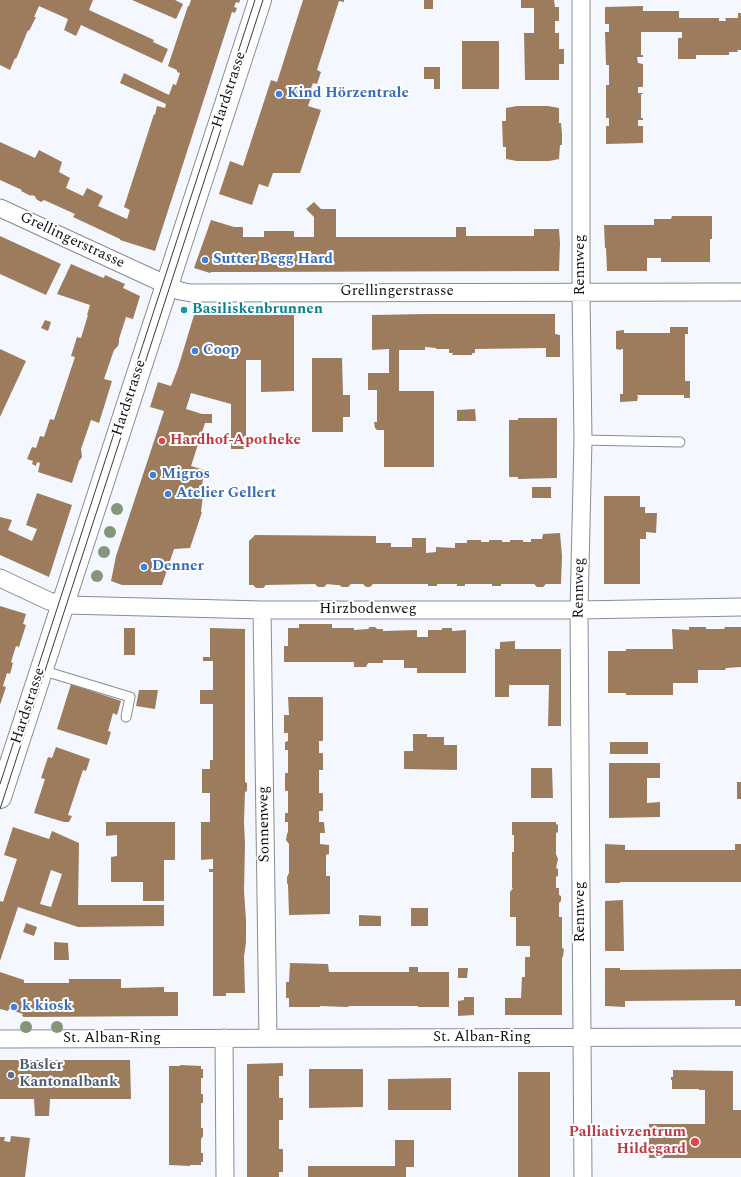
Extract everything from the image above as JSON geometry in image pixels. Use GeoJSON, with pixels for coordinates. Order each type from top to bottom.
{"type":"FeatureCollection","features":[{"type":"Feature","properties":{"kind":"street","name":"Hardstrasse"},"geometry":{"type":"LineString","coordinates":[[0,797],[260,0]]}},
{"type":"Feature","properties":{"kind":"street","name":"Rennweg"},"geometry":{"type":"LineString","coordinates":[[580,0],[583,440],[579,610],[583,1177]]}},
{"type":"Feature","properties":{"kind":"street","name":"Grellingerstrasse"},"geometry":{"type":"LineString","coordinates":[[0,208],[180,291],[191,293],[741,292]]}},
{"type":"Feature","properties":{"kind":"street","name":"Hirzbodenweg"},"geometry":{"type":"LineString","coordinates":[[0,578],[49,601],[62,604],[262,610],[579,610],[741,607]]}},
{"type":"Feature","properties":{"kind":"street","name":"Sonnenweg"},"geometry":{"type":"LineString","coordinates":[[262,610],[268,1038]]}},
{"type":"Feature","properties":{"kind":"street","name":"St. Alban-Ring"},"geometry":{"type":"LineString","coordinates":[[0,1039],[741,1037]]}},
{"type":"Feature","properties":{"kind":"street"},"geometry":{"type":"LineString","coordinates":[[224,1038],[225,1177]]}},
{"type":"Feature","properties":{"kind":"lane"},"geometry":{"type":"LineString","coordinates":[[583,440],[680,442]]}},
{"type":"Feature","properties":{"kind":"lane"},"geometry":{"type":"LineString","coordinates":[[41,670],[130,697],[126,717]]}},
{"type":"Feature","properties":{"kind":"building"},"geometry":{"type":"Polygon","coordinates":[[[0,0],[93,0],[89,10],[154,40],[153,42],[168,49],[162,63],[81,25],[76,36],[64,30],[68,19],[39,6],[34,17],[36,17],[29,31],[28,30],[10,70],[0,65],[0,0]]]}},
{"type":"Feature","properties":{"kind":"building"},"geometry":{"type":"Polygon","coordinates":[[[132,0],[175,0],[183,4],[176,19],[132,0]]]}},
{"type":"Feature","properties":{"kind":"building"},"geometry":{"type":"Polygon","coordinates":[[[191,0],[240,0],[239,3],[236,2],[234,7],[237,8],[235,13],[232,12],[155,251],[120,240],[73,217],[75,214],[44,200],[41,202],[36,199],[35,196],[31,196],[21,191],[22,190],[0,180],[0,142],[35,158],[39,150],[62,162],[59,172],[70,178],[66,188],[83,196],[87,188],[103,196],[98,206],[127,219],[130,210],[124,207],[154,114],[155,115],[157,106],[165,108],[166,104],[120,83],[124,73],[169,95],[173,84],[176,85],[180,73],[168,66],[191,0]]]}},
{"type":"Feature","properties":{"kind":"building"},"geometry":{"type":"Polygon","coordinates":[[[303,0],[344,0],[344,2],[339,1],[317,70],[321,72],[317,84],[313,83],[310,91],[313,92],[308,106],[321,110],[300,173],[273,173],[268,187],[259,184],[252,205],[219,194],[230,161],[243,166],[271,80],[277,82],[303,0]]]}},
{"type":"Feature","properties":{"kind":"building"},"geometry":{"type":"Polygon","coordinates":[[[424,0],[433,0],[433,9],[424,9],[424,0]]]}},
{"type":"Feature","properties":{"kind":"building"},"geometry":{"type":"Polygon","coordinates":[[[521,0],[554,0],[555,7],[559,7],[559,21],[555,21],[555,33],[559,33],[559,49],[564,49],[564,64],[559,64],[559,80],[525,80],[524,33],[534,33],[534,8],[521,8],[521,0]]]}},
{"type":"Feature","properties":{"kind":"building"},"geometry":{"type":"Polygon","coordinates":[[[643,6],[643,11],[679,11],[679,18],[719,18],[719,21],[726,21],[725,18],[738,18],[738,13],[741,13],[741,50],[737,50],[738,52],[729,52],[729,55],[696,55],[696,59],[678,59],[678,38],[682,38],[682,32],[641,32],[641,55],[643,55],[643,57],[637,57],[638,63],[643,64],[643,87],[638,87],[638,93],[643,93],[641,94],[641,118],[643,118],[643,120],[638,120],[638,126],[643,126],[643,143],[606,144],[606,126],[609,126],[609,118],[606,118],[606,85],[609,85],[609,65],[606,65],[605,32],[609,32],[609,24],[605,24],[605,7],[643,6]]]}},
{"type":"Feature","properties":{"kind":"building"},"geometry":{"type":"Polygon","coordinates":[[[462,41],[499,41],[499,89],[462,89],[462,41]]]}},
{"type":"Feature","properties":{"kind":"building"},"geometry":{"type":"Polygon","coordinates":[[[424,67],[440,67],[440,89],[434,89],[434,79],[424,79],[424,67]]]}},
{"type":"Feature","properties":{"kind":"building"},"geometry":{"type":"Polygon","coordinates":[[[517,106],[548,106],[559,108],[559,123],[561,123],[562,145],[560,145],[559,159],[549,161],[517,161],[506,159],[506,147],[503,147],[502,121],[506,121],[506,108],[517,106]]]}},
{"type":"Feature","properties":{"kind":"building"},"geometry":{"type":"Polygon","coordinates":[[[314,202],[321,209],[336,209],[336,237],[456,237],[456,227],[466,227],[466,236],[534,236],[534,229],[559,229],[559,271],[210,273],[194,268],[211,220],[234,227],[243,227],[243,237],[264,237],[264,231],[294,231],[294,237],[314,237],[314,217],[306,209],[314,202]]]}},
{"type":"Feature","properties":{"kind":"building"},"geometry":{"type":"Polygon","coordinates":[[[672,216],[712,216],[710,262],[661,262],[661,258],[647,258],[647,271],[607,271],[604,225],[654,225],[654,219],[671,219],[672,216]]]}},
{"type":"Feature","properties":{"kind":"building"},"geometry":{"type":"Polygon","coordinates":[[[0,236],[61,264],[46,295],[0,274],[0,236]]]}},
{"type":"Feature","properties":{"kind":"building"},"geometry":{"type":"Polygon","coordinates":[[[71,264],[101,277],[104,278],[105,275],[125,284],[123,288],[140,296],[133,319],[126,317],[118,346],[114,350],[104,379],[112,381],[99,423],[91,420],[81,449],[82,457],[79,461],[72,483],[38,472],[40,463],[37,462],[36,466],[32,464],[33,461],[27,459],[32,447],[36,448],[40,436],[44,437],[50,419],[54,420],[75,357],[71,356],[77,337],[81,338],[88,315],[90,305],[57,294],[71,264]]]}},
{"type":"Feature","properties":{"kind":"building"},"geometry":{"type":"Polygon","coordinates":[[[555,314],[555,334],[560,335],[560,357],[546,357],[546,348],[475,349],[475,353],[472,353],[472,355],[452,355],[453,353],[449,353],[449,349],[425,347],[425,350],[399,350],[399,391],[434,391],[434,467],[384,467],[384,430],[377,430],[375,428],[374,422],[377,422],[377,390],[368,390],[368,373],[389,373],[389,349],[372,350],[372,315],[555,314]]]}},
{"type":"Feature","properties":{"kind":"building"},"geometry":{"type":"Polygon","coordinates":[[[194,315],[294,315],[294,391],[261,392],[261,360],[246,360],[246,449],[231,449],[231,404],[191,393],[186,409],[202,414],[212,414],[212,423],[205,423],[191,466],[204,470],[202,487],[204,487],[202,512],[190,548],[174,549],[162,585],[122,585],[111,581],[116,556],[164,411],[150,407],[158,382],[171,386],[194,315]]]}},
{"type":"Feature","properties":{"kind":"building"},"geometry":{"type":"Polygon","coordinates":[[[45,320],[51,322],[48,331],[41,328],[45,320]]]}},
{"type":"Feature","properties":{"kind":"building"},"geometry":{"type":"Polygon","coordinates":[[[670,327],[688,327],[688,334],[685,334],[685,381],[690,381],[690,398],[684,398],[684,395],[637,395],[637,401],[620,402],[620,394],[623,394],[623,349],[616,349],[616,331],[624,330],[624,333],[670,333],[670,327]]]}},
{"type":"Feature","properties":{"kind":"building"},"geometry":{"type":"Polygon","coordinates":[[[0,349],[26,361],[0,417],[0,349]]]}},
{"type":"Feature","properties":{"kind":"building"},"geometry":{"type":"Polygon","coordinates":[[[312,358],[342,358],[343,395],[350,395],[350,417],[343,417],[343,432],[312,432],[312,358]]]}},
{"type":"Feature","properties":{"kind":"building"},"geometry":{"type":"Polygon","coordinates":[[[475,409],[476,421],[457,421],[457,410],[475,409]]]}},
{"type":"Feature","properties":{"kind":"building"},"geometry":{"type":"Polygon","coordinates":[[[518,418],[557,418],[557,478],[518,479],[518,477],[509,477],[509,420],[518,420],[518,418]]]}},
{"type":"Feature","properties":{"kind":"building"},"geometry":{"type":"Polygon","coordinates":[[[532,487],[551,487],[551,498],[532,498],[532,487]]]}},
{"type":"Feature","properties":{"kind":"building"},"geometry":{"type":"Polygon","coordinates":[[[37,493],[72,505],[49,577],[0,555],[0,517],[12,520],[8,530],[32,541],[37,529],[26,525],[37,493]]]}},
{"type":"Feature","properties":{"kind":"building"},"geometry":{"type":"Polygon","coordinates":[[[604,496],[640,496],[640,507],[645,507],[645,513],[657,513],[656,533],[646,532],[646,539],[640,539],[640,584],[604,584],[604,496]]]}},
{"type":"Feature","properties":{"kind":"building"},"geometry":{"type":"Polygon","coordinates":[[[560,533],[562,556],[561,584],[546,584],[543,587],[537,587],[534,584],[501,584],[501,586],[492,586],[492,584],[465,584],[465,586],[457,586],[457,584],[437,584],[437,586],[428,586],[428,584],[373,584],[370,587],[366,587],[363,584],[351,584],[348,587],[342,587],[339,585],[327,584],[324,587],[318,587],[315,584],[266,585],[263,588],[256,588],[253,585],[249,585],[249,541],[255,535],[376,536],[376,543],[391,543],[391,547],[412,547],[412,538],[426,538],[426,553],[436,552],[436,547],[455,548],[455,543],[467,543],[467,540],[481,540],[481,542],[489,542],[489,540],[502,540],[502,542],[510,542],[510,540],[523,540],[523,542],[531,542],[531,539],[542,539],[543,534],[560,533]]]}},
{"type":"Feature","properties":{"kind":"building"},"geometry":{"type":"Polygon","coordinates":[[[0,606],[26,614],[23,624],[26,625],[19,647],[16,646],[11,662],[13,663],[10,674],[7,673],[3,686],[6,687],[0,705],[0,606]]]}},
{"type":"Feature","properties":{"kind":"building"},"geometry":{"type":"Polygon","coordinates":[[[299,624],[332,624],[332,628],[354,628],[354,630],[375,627],[377,629],[383,629],[383,631],[417,630],[417,637],[428,637],[428,630],[442,630],[442,628],[452,628],[452,631],[466,630],[466,673],[417,673],[417,668],[404,668],[404,660],[383,660],[383,663],[368,663],[366,667],[354,667],[354,662],[284,662],[284,646],[288,646],[288,628],[299,628],[299,624]]]}},
{"type":"Feature","properties":{"kind":"building"},"geometry":{"type":"Polygon","coordinates":[[[689,627],[724,629],[725,627],[741,627],[741,667],[726,668],[725,670],[698,670],[698,683],[673,683],[673,695],[626,695],[626,693],[608,693],[608,651],[626,651],[626,649],[673,649],[672,629],[689,630],[689,627]]]}},
{"type":"Feature","properties":{"kind":"building"},"geometry":{"type":"Polygon","coordinates":[[[124,628],[135,628],[135,655],[124,655],[124,628]]]}},
{"type":"Feature","properties":{"kind":"building"},"geometry":{"type":"Polygon","coordinates":[[[210,628],[245,629],[245,782],[247,783],[247,791],[245,792],[244,822],[244,891],[246,920],[244,957],[245,993],[226,993],[226,996],[213,996],[213,872],[209,872],[209,869],[213,869],[213,859],[201,860],[201,822],[210,822],[210,793],[202,793],[202,769],[210,769],[210,760],[213,760],[213,704],[200,704],[200,690],[213,690],[213,661],[203,661],[203,657],[210,657],[210,628]]]}},
{"type":"Feature","properties":{"kind":"building"},"geometry":{"type":"Polygon","coordinates":[[[515,641],[515,649],[561,649],[561,726],[548,726],[549,685],[509,685],[509,697],[495,697],[495,649],[500,649],[500,642],[515,641]]]}},
{"type":"Feature","properties":{"kind":"building"},"geometry":{"type":"Polygon","coordinates":[[[71,684],[121,701],[117,715],[113,713],[108,731],[111,732],[107,745],[57,729],[71,684]]]}},
{"type":"Feature","properties":{"kind":"building"},"geometry":{"type":"Polygon","coordinates":[[[139,690],[158,690],[155,709],[136,706],[139,690]]]}},
{"type":"Feature","properties":{"kind":"building"},"geometry":{"type":"Polygon","coordinates":[[[288,697],[323,697],[323,741],[319,741],[319,753],[323,753],[323,770],[319,770],[319,793],[323,793],[323,811],[319,811],[319,822],[324,822],[325,833],[320,833],[320,844],[329,845],[329,854],[326,855],[326,876],[330,876],[330,914],[289,915],[287,877],[289,873],[289,844],[286,840],[288,822],[285,822],[285,813],[288,813],[288,791],[285,791],[285,773],[288,773],[288,750],[285,750],[285,742],[288,741],[288,733],[284,733],[284,715],[289,715],[288,697]]]}},
{"type":"Feature","properties":{"kind":"building"},"geometry":{"type":"Polygon","coordinates":[[[413,734],[427,734],[427,737],[444,737],[444,745],[457,745],[457,770],[404,769],[404,751],[413,751],[413,734]]]}},
{"type":"Feature","properties":{"kind":"building"},"geometry":{"type":"Polygon","coordinates":[[[610,742],[648,742],[648,754],[610,754],[610,742]]]}},
{"type":"Feature","properties":{"kind":"building"},"geometry":{"type":"Polygon","coordinates":[[[56,747],[90,759],[86,771],[83,770],[68,815],[72,816],[69,822],[64,822],[34,813],[45,779],[41,778],[48,757],[52,758],[56,747]]]}},
{"type":"Feature","properties":{"kind":"building"},"geometry":{"type":"Polygon","coordinates":[[[609,763],[660,763],[660,778],[647,778],[647,803],[660,802],[660,817],[609,818],[609,763]]]}},
{"type":"Feature","properties":{"kind":"building"},"geometry":{"type":"Polygon","coordinates":[[[531,768],[552,768],[553,798],[531,798],[531,768]]]}},
{"type":"Feature","properties":{"kind":"building"},"geometry":{"type":"Polygon","coordinates":[[[737,782],[741,782],[741,799],[737,799],[737,782]]]}},
{"type":"Feature","properties":{"kind":"building"},"geometry":{"type":"Polygon","coordinates":[[[106,822],[175,822],[175,860],[164,860],[164,901],[143,901],[143,882],[111,882],[111,857],[117,856],[117,835],[106,836],[106,822]]]}},
{"type":"Feature","properties":{"kind":"building"},"geometry":{"type":"Polygon","coordinates":[[[512,822],[556,822],[558,825],[558,832],[556,833],[556,854],[558,859],[556,868],[558,869],[558,876],[556,877],[556,888],[559,888],[559,895],[561,896],[561,901],[559,903],[559,917],[562,917],[562,948],[564,949],[562,958],[562,1015],[505,1015],[505,998],[521,998],[522,977],[525,977],[525,957],[530,957],[530,946],[516,946],[516,917],[510,917],[510,892],[513,888],[512,852],[514,852],[512,822]]]}},
{"type":"Feature","properties":{"kind":"building"},"geometry":{"type":"Polygon","coordinates":[[[13,827],[49,839],[52,831],[79,843],[78,905],[164,905],[164,926],[78,927],[18,907],[0,961],[0,901],[3,902],[17,859],[4,855],[13,827]],[[51,870],[40,904],[51,907],[62,874],[51,870]]]}},
{"type":"Feature","properties":{"kind":"building"},"geometry":{"type":"Polygon","coordinates":[[[605,844],[625,845],[625,850],[735,850],[735,844],[741,844],[741,882],[605,883],[605,844]]]}},
{"type":"Feature","properties":{"kind":"building"},"geometry":{"type":"Polygon","coordinates":[[[623,900],[624,951],[605,951],[605,901],[623,900]]]}},
{"type":"Feature","properties":{"kind":"building"},"geometry":{"type":"Polygon","coordinates":[[[411,908],[428,908],[428,926],[411,926],[411,908]]]}},
{"type":"Feature","properties":{"kind":"building"},"geometry":{"type":"Polygon","coordinates":[[[359,915],[381,916],[381,926],[359,926],[359,915]]]}},
{"type":"Feature","properties":{"kind":"building"},"geometry":{"type":"Polygon","coordinates":[[[26,923],[37,927],[34,936],[23,932],[26,923]]]}},
{"type":"Feature","properties":{"kind":"building"},"geometry":{"type":"Polygon","coordinates":[[[54,942],[68,943],[69,960],[54,960],[54,942]]]}},
{"type":"Feature","properties":{"kind":"building"},"geometry":{"type":"Polygon","coordinates":[[[290,963],[328,964],[329,972],[409,972],[409,967],[418,967],[418,972],[449,972],[449,1007],[289,1007],[289,998],[286,998],[286,982],[289,982],[290,963]]]}},
{"type":"Feature","properties":{"kind":"building"},"geometry":{"type":"Polygon","coordinates":[[[458,968],[468,968],[467,978],[458,978],[458,968]]]}},
{"type":"Feature","properties":{"kind":"building"},"geometry":{"type":"Polygon","coordinates":[[[605,968],[620,968],[620,970],[741,969],[741,1006],[735,1006],[735,1000],[625,1001],[625,1007],[605,1006],[605,968]]]}},
{"type":"Feature","properties":{"kind":"building"},"geometry":{"type":"Polygon","coordinates":[[[0,972],[24,980],[24,983],[69,983],[69,979],[121,979],[121,988],[164,987],[164,992],[178,992],[178,1016],[24,1017],[22,1016],[23,1014],[9,1009],[8,1011],[0,1009],[0,972]]]}},
{"type":"Feature","properties":{"kind":"building"},"geometry":{"type":"Polygon","coordinates":[[[464,997],[474,997],[474,1015],[458,1016],[458,1001],[464,1000],[464,997]]]}},
{"type":"Feature","properties":{"kind":"building"},"geometry":{"type":"Polygon","coordinates":[[[0,1060],[130,1060],[131,1099],[50,1099],[49,1116],[35,1116],[34,1099],[0,1099],[0,1060]]]}},
{"type":"Feature","properties":{"kind":"building"},"geometry":{"type":"Polygon","coordinates":[[[283,1063],[283,1076],[279,1076],[279,1098],[283,1098],[283,1120],[279,1120],[279,1149],[283,1149],[283,1172],[279,1172],[279,1177],[247,1177],[247,1064],[283,1063]]]}},
{"type":"Feature","properties":{"kind":"building"},"geometry":{"type":"Polygon","coordinates":[[[169,1066],[201,1066],[201,1069],[203,1069],[203,1078],[201,1078],[201,1094],[203,1094],[203,1103],[201,1103],[201,1128],[203,1128],[203,1137],[201,1140],[201,1153],[203,1153],[203,1162],[201,1162],[201,1165],[169,1165],[169,1066]]]}},
{"type":"Feature","properties":{"kind":"building"},"geometry":{"type":"Polygon","coordinates":[[[309,1069],[363,1069],[363,1107],[309,1108],[309,1069]]]}},
{"type":"Feature","properties":{"kind":"building"},"geometry":{"type":"Polygon","coordinates":[[[673,1070],[733,1071],[733,1110],[741,1110],[741,1158],[649,1158],[649,1124],[705,1124],[705,1090],[672,1089],[671,1077],[673,1077],[673,1070]]]}},
{"type":"Feature","properties":{"kind":"building"},"geometry":{"type":"Polygon","coordinates":[[[518,1072],[550,1072],[550,1177],[518,1177],[518,1072]]]}},
{"type":"Feature","properties":{"kind":"building"},"geometry":{"type":"Polygon","coordinates":[[[451,1078],[451,1110],[388,1110],[388,1079],[451,1078]]]}},
{"type":"Feature","properties":{"kind":"building"},"geometry":{"type":"Polygon","coordinates":[[[11,1136],[30,1138],[25,1177],[0,1177],[0,1137],[5,1137],[4,1141],[10,1142],[11,1136]]]}},
{"type":"Feature","properties":{"kind":"building"},"geometry":{"type":"Polygon","coordinates":[[[395,1140],[414,1140],[414,1167],[406,1167],[406,1177],[308,1177],[308,1166],[395,1166],[395,1140]]]}},
{"type":"Feature","properties":{"kind":"tram line"},"geometry":{"type":"LineString","coordinates":[[0,784],[255,0]]}},
{"type":"Feature","properties":{"kind":"tram line"},"geometry":{"type":"LineString","coordinates":[[0,809],[263,0]]}},
{"type":"Feature","properties":{"kind":"place","name":"Kind Hörzentrale"},"geometry":{"type":"Point","coordinates":[279,94]}},
{"type":"Feature","properties":{"kind":"place","name":"Sutter Begg Hard"},"geometry":{"type":"Point","coordinates":[205,260]}},
{"type":"Feature","properties":{"kind":"place","name":"Basiliskenbrunnen"},"geometry":{"type":"Point","coordinates":[184,310]}},
{"type":"Feature","properties":{"kind":"place","name":"Coop"},"geometry":{"type":"Point","coordinates":[195,351]}},
{"type":"Feature","properties":{"kind":"place","name":"Hardhof-Apotheke"},"geometry":{"type":"Point","coordinates":[162,441]}},
{"type":"Feature","properties":{"kind":"place","name":"Migros"},"geometry":{"type":"Point","coordinates":[153,475]}},
{"type":"Feature","properties":{"kind":"place","name":"Atelier Gellert"},"geometry":{"type":"Point","coordinates":[168,494]}},
{"type":"Feature","properties":{"kind":"place","name":"Denner"},"geometry":{"type":"Point","coordinates":[144,567]}},
{"type":"Feature","properties":{"kind":"place","name":"k kiosk"},"geometry":{"type":"Point","coordinates":[14,1007]}},
{"type":"Feature","properties":{"kind":"place","name":"Basler Kantonalbank"},"geometry":{"type":"Point","coordinates":[11,1075]}},
{"type":"Feature","properties":{"kind":"place","name":"Palliativzentrum Hildegard"},"geometry":{"type":"Point","coordinates":[695,1142]}}]}
